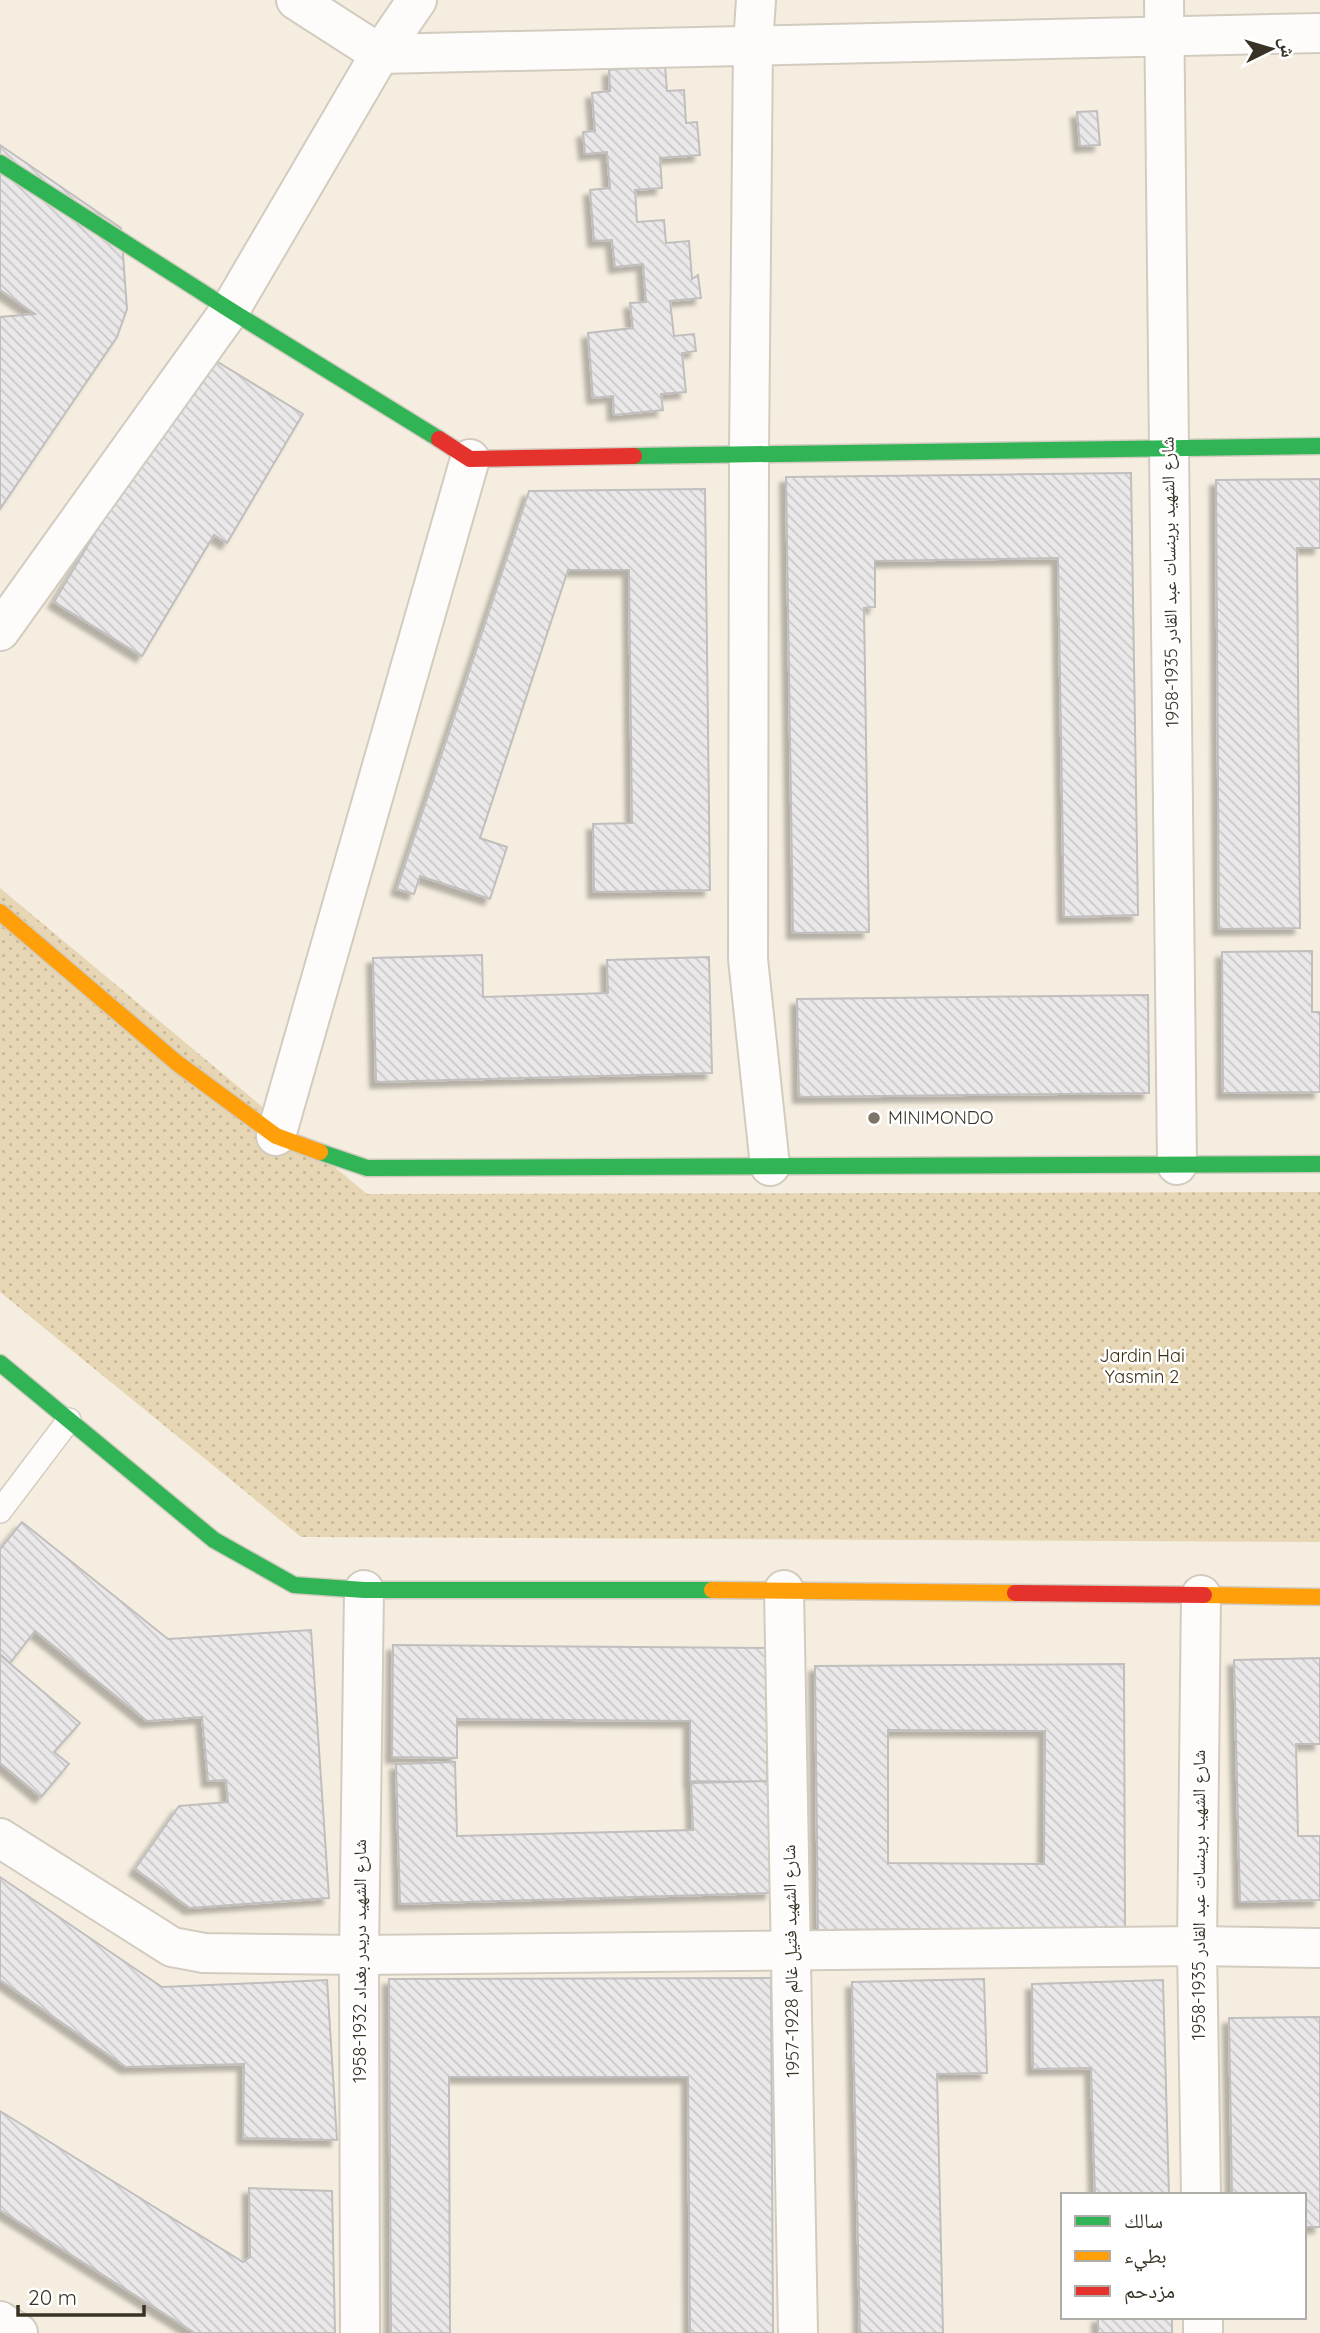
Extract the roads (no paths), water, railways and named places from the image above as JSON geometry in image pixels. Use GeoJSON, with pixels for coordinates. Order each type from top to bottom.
{"type":"FeatureCollection","features":[{"type":"Feature","properties":{"kind":"street"},"geometry":{"type":"LineString","coordinates":[[296,0],[380,54],[753,44],[1164,18],[1320,33]]}},
{"type":"Feature","properties":{"kind":"street"},"geometry":{"type":"LineString","coordinates":[[0,631],[230,310],[380,54],[417,0]]}},
{"type":"Feature","properties":{"kind":"street"},"geometry":{"type":"LineString","coordinates":[[756,0],[753,44],[748,453],[748,959],[770,1166]]}},
{"type":"Feature","properties":{"kind":"street","name":"شارع الشهيد برينسات عبد القادر 1935-1958"},"geometry":{"type":"LineString","coordinates":[[1164,18],[1177,1165]]}},
{"type":"Feature","properties":{"kind":"street"},"geometry":{"type":"LineString","coordinates":[[0,163],[230,310],[470,458],[1320,446]]}},
{"type":"Feature","properties":{"kind":"street"},"geometry":{"type":"LineString","coordinates":[[276,1136],[470,458]]}},
{"type":"Feature","properties":{"kind":"street"},"geometry":{"type":"LineString","coordinates":[[0,912],[177,1063],[276,1136],[367,1168],[1320,1164]]}},
{"type":"Feature","properties":{"kind":"street"},"geometry":{"type":"LineString","coordinates":[[0,1363],[214,1540],[294,1585],[363,1590],[784,1590],[1320,1597]]}},
{"type":"Feature","properties":{"kind":"street","name":"شارع الشهيد دريدر بغداد 1932-1958"},"geometry":{"type":"LineString","coordinates":[[360,2333],[359,1955],[363,1590]]}},
{"type":"Feature","properties":{"kind":"street","name":"شارع الشهيد فتيل غالم 1928-1957"},"geometry":{"type":"LineString","coordinates":[[784,1590],[798,2333]]}},
{"type":"Feature","properties":{"kind":"street","name":"شارع الشهيد برينسات عبد القادر 1935-1958"},"geometry":{"type":"LineString","coordinates":[[1201,1595],[1197,1946],[1201,2193]]}},
{"type":"Feature","properties":{"kind":"street"},"geometry":{"type":"LineString","coordinates":[[0,1838],[172,1947],[204,1953],[359,1955],[1197,1946],[1320,1948]]}},
{"type":"Feature","properties":{"kind":"street"},"geometry":{"type":"LineString","coordinates":[[0,2321],[18,2333]]}},
{"type":"Feature","properties":{"kind":"lane"},"geometry":{"type":"LineString","coordinates":[[0,1511],[69,1420]]}},
{"type":"Feature","properties":{"kind":"place","name":"MINIMONDO"},"geometry":{"type":"Point","coordinates":[874,1118]}},
{"type":"Feature","properties":{"kind":"park label","name":"Jardin Hai Yasmin 2"},"geometry":{"type":"Point","coordinates":[1142,1366]}}]}
